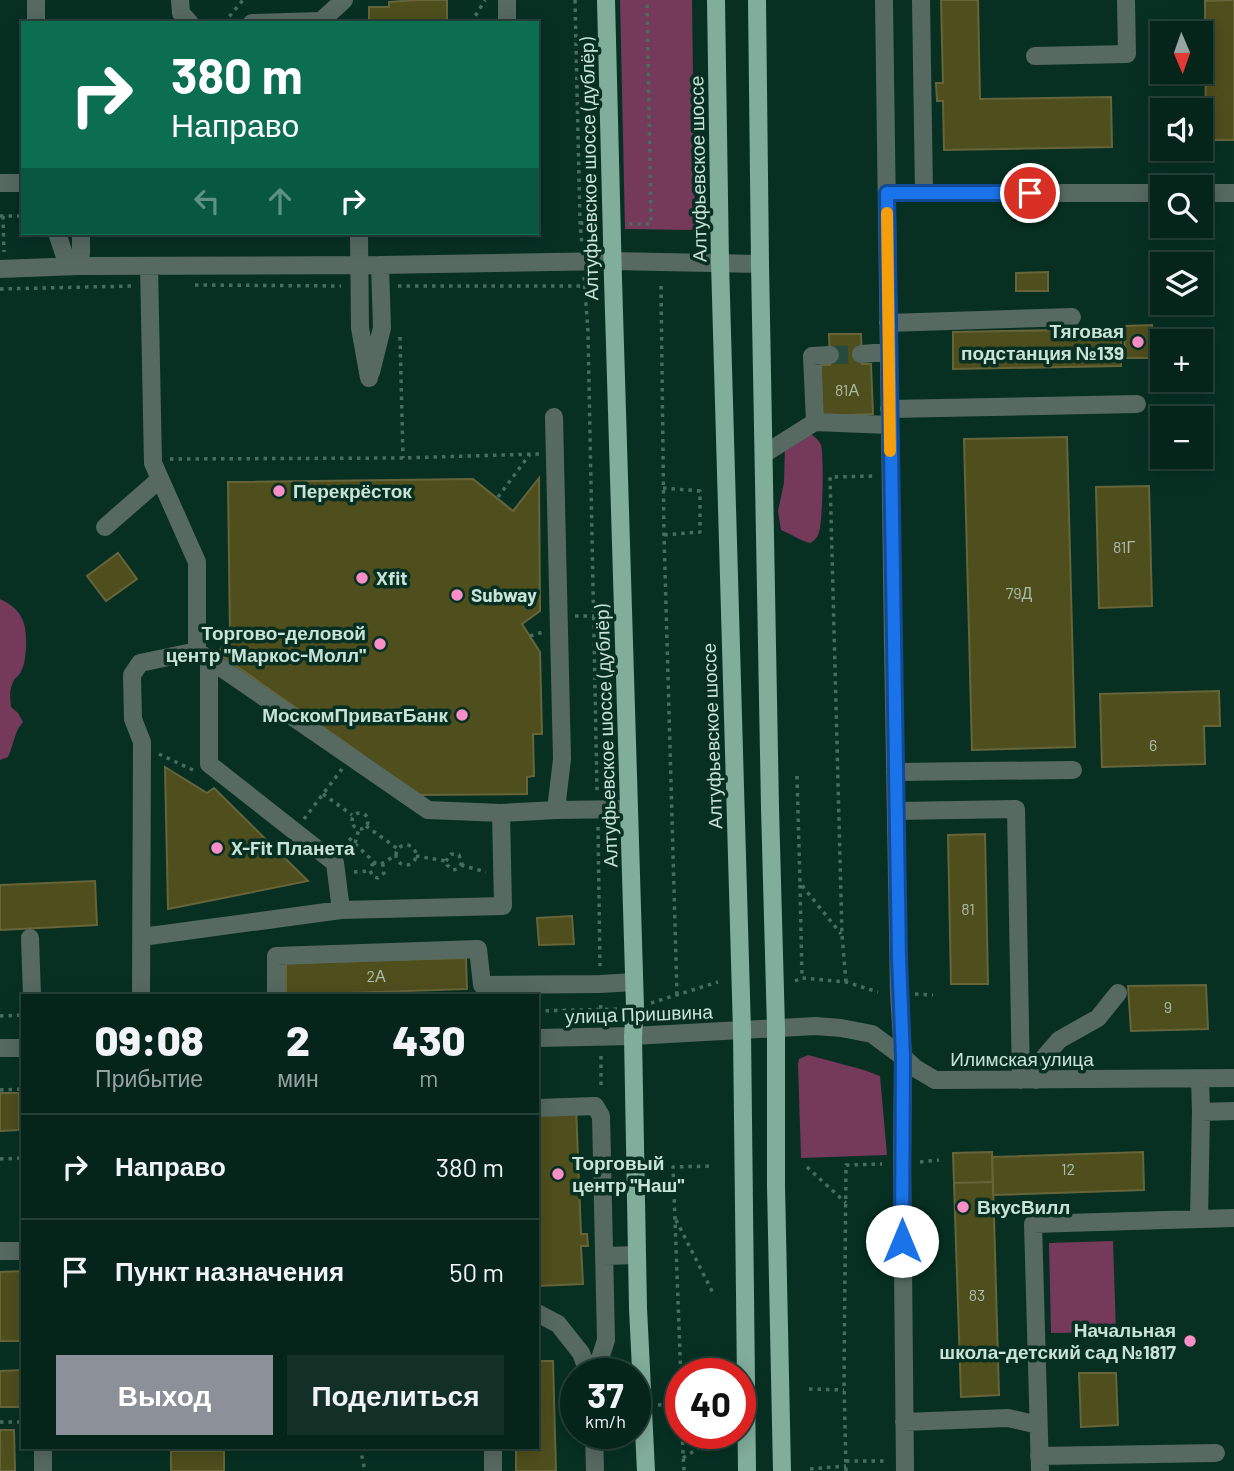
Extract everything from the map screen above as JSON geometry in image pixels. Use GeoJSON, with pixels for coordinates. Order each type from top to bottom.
{"type":"FeatureCollection","features":[{"type":"Feature","properties":{"kind":"main road","name":"Алтуфьевское шоссе (дублёр)"},"geometry":{"type":"LineString","coordinates":[[606,0],[635,1007],[638,1313],[646,1471]]}},
{"type":"Feature","properties":{"kind":"main road","name":"Алтуфьевское шоссе"},"geometry":{"type":"LineString","coordinates":[[716,0],[720,263],[742,1031],[747,1471]]}},
{"type":"Feature","properties":{"kind":"main road"},"geometry":{"type":"LineString","coordinates":[[759,5],[760,264],[782,1471]]}},
{"type":"Feature","properties":{"kind":"street"},"geometry":{"type":"LineString","coordinates":[[36,0],[36,21]]}},
{"type":"Feature","properties":{"kind":"street"},"geometry":{"type":"LineString","coordinates":[[180,0],[181,13],[188,21]]}},
{"type":"Feature","properties":{"kind":"street"},"geometry":{"type":"LineString","coordinates":[[321,21],[344,0]]}},
{"type":"Feature","properties":{"kind":"street"},"geometry":{"type":"LineString","coordinates":[[507,0],[507,21]]}},
{"type":"Feature","properties":{"kind":"street"},"geometry":{"type":"LineString","coordinates":[[884,0],[895,772],[899,994],[903,1057],[905,1471]]}},
{"type":"Feature","properties":{"kind":"street"},"geometry":{"type":"LineString","coordinates":[[921,0],[924,193]]}},
{"type":"Feature","properties":{"kind":"street"},"geometry":{"type":"LineString","coordinates":[[1035,56],[1127,54],[1126,0]]}},
{"type":"Feature","properties":{"kind":"street"},"geometry":{"type":"LineString","coordinates":[[0,183],[21,183]]}},
{"type":"Feature","properties":{"kind":"street"},"geometry":{"type":"LineString","coordinates":[[887,193],[1150,193]]}},
{"type":"Feature","properties":{"kind":"street"},"geometry":{"type":"LineString","coordinates":[[1213,193],[1234,193]]}},
{"type":"Feature","properties":{"kind":"street"},"geometry":{"type":"LineString","coordinates":[[58,235],[73,266]]}},
{"type":"Feature","properties":{"kind":"street"},"geometry":{"type":"LineString","coordinates":[[73,266],[81,253],[81,235]]}},
{"type":"Feature","properties":{"kind":"street"},"geometry":{"type":"LineString","coordinates":[[359,235],[359,328],[369,379],[389,286],[380,265]]}},
{"type":"Feature","properties":{"kind":"street"},"geometry":{"type":"LineString","coordinates":[[0,270],[73,266],[584,261],[760,264]]}},
{"type":"Feature","properties":{"kind":"street"},"geometry":{"type":"LineString","coordinates":[[149,266],[153,463],[197,562],[209,764],[335,863],[341,910]]}},
{"type":"Feature","properties":{"kind":"street"},"geometry":{"type":"LineString","coordinates":[[888,323],[1072,317]]}},
{"type":"Feature","properties":{"kind":"street"},"geometry":{"type":"LineString","coordinates":[[861,354],[888,352]]}},
{"type":"Feature","properties":{"kind":"street"},"geometry":{"type":"LineString","coordinates":[[815,422],[813,356],[830,355]]}},
{"type":"Feature","properties":{"kind":"street"},"geometry":{"type":"LineString","coordinates":[[764,454],[815,422],[1137,404]]}},
{"type":"Feature","properties":{"kind":"street"},"geometry":{"type":"LineString","coordinates":[[554,417],[562,759],[556,810]]}},
{"type":"Feature","properties":{"kind":"street"},"geometry":{"type":"LineString","coordinates":[[105,527],[160,479]]}},
{"type":"Feature","properties":{"kind":"street"},"geometry":{"type":"LineString","coordinates":[[141,994],[142,742],[133,719],[132,675],[140,663],[203,654],[428,810],[501,813],[629,809]]}},
{"type":"Feature","properties":{"kind":"street"},"geometry":{"type":"LineString","coordinates":[[895,772],[1073,770]]}},
{"type":"Feature","properties":{"kind":"street"},"geometry":{"type":"LineString","coordinates":[[896,810],[1016,809],[1029,1080]]}},
{"type":"Feature","properties":{"kind":"street"},"geometry":{"type":"LineString","coordinates":[[142,937],[341,910],[503,906],[501,813]]}},
{"type":"Feature","properties":{"kind":"street"},"geometry":{"type":"LineString","coordinates":[[30,938],[32,994]]}},
{"type":"Feature","properties":{"kind":"street"},"geometry":{"type":"LineString","coordinates":[[276,994],[276,956],[377,952],[478,949],[482,985],[634,982]]}},
{"type":"Feature","properties":{"kind":"street"},"geometry":{"type":"LineString","coordinates":[[1029,1080],[1059,1040],[1098,1018],[1118,993]]}},
{"type":"Feature","properties":{"kind":"street","name":"Илимская улица"},"geometry":{"type":"LineString","coordinates":[[742,1031],[815,1026],[872,1034],[915,1068],[935,1080],[1234,1077]]}},
{"type":"Feature","properties":{"kind":"street","name":"улица Пришвина"},"geometry":{"type":"LineString","coordinates":[[539,1038],[742,1031]]}},
{"type":"Feature","properties":{"kind":"street"},"geometry":{"type":"LineString","coordinates":[[0,1048],[21,1048]]}},
{"type":"Feature","properties":{"kind":"street"},"geometry":{"type":"LineString","coordinates":[[1199,1219],[1200,1079]]}},
{"type":"Feature","properties":{"kind":"street"},"geometry":{"type":"LineString","coordinates":[[903,1105],[916,1087],[935,1080]]}},
{"type":"Feature","properties":{"kind":"street"},"geometry":{"type":"LineString","coordinates":[[539,1108],[595,1106],[601,1116],[606,1340],[600,1358]]}},
{"type":"Feature","properties":{"kind":"street"},"geometry":{"type":"LineString","coordinates":[[1201,1112],[1234,1111]]}},
{"type":"Feature","properties":{"kind":"street"},"geometry":{"type":"LineString","coordinates":[[1216,1453],[1039,1464],[1033,1224],[1234,1218]]}},
{"type":"Feature","properties":{"kind":"street"},"geometry":{"type":"LineString","coordinates":[[0,1251],[21,1251]]}},
{"type":"Feature","properties":{"kind":"street"},"geometry":{"type":"LineString","coordinates":[[604,1256],[637,1255]]}},
{"type":"Feature","properties":{"kind":"street"},"geometry":{"type":"LineString","coordinates":[[539,1314],[558,1324],[582,1358]]}},
{"type":"Feature","properties":{"kind":"street"},"geometry":{"type":"LineString","coordinates":[[904,1422],[1008,1418],[1038,1425]]}},
{"type":"Feature","properties":{"kind":"street"},"geometry":{"type":"LineString","coordinates":[[43,1449],[43,1471]]}},
{"type":"Feature","properties":{"kind":"street"},"geometry":{"type":"LineString","coordinates":[[493,1449],[493,1471]]}},
{"type":"Feature","properties":{"kind":"street"},"geometry":{"type":"LineString","coordinates":[[594,1449],[595,1471]]}},
{"type":"Feature","properties":{"kind":"path"},"geometry":{"type":"LineString","coordinates":[[226,21],[243,0]]}},
{"type":"Feature","properties":{"kind":"path"},"geometry":{"type":"LineString","coordinates":[[472,21],[485,0]]}},
{"type":"Feature","properties":{"kind":"path"},"geometry":{"type":"LineString","coordinates":[[575,0],[580,223],[588,332],[600,1017]]}},
{"type":"Feature","properties":{"kind":"path"},"geometry":{"type":"LineString","coordinates":[[647,0],[651,224]]}},
{"type":"Feature","properties":{"kind":"path"},"geometry":{"type":"LineString","coordinates":[[0,216],[21,216]]}},
{"type":"Feature","properties":{"kind":"path"},"geometry":{"type":"LineString","coordinates":[[0,289],[149,285]]}},
{"type":"Feature","properties":{"kind":"path"},"geometry":{"type":"LineString","coordinates":[[189,285],[359,286]]}},
{"type":"Feature","properties":{"kind":"path"},"geometry":{"type":"LineString","coordinates":[[389,286],[585,286]]}},
{"type":"Feature","properties":{"kind":"path"},"geometry":{"type":"LineString","coordinates":[[389,286],[398,297]]}},
{"type":"Feature","properties":{"kind":"path"},"geometry":{"type":"LineString","coordinates":[[661,286],[664,535],[677,995]]}},
{"type":"Feature","properties":{"kind":"path"},"geometry":{"type":"LineString","coordinates":[[399,329],[403,458]]}},
{"type":"Feature","properties":{"kind":"path"},"geometry":{"type":"LineString","coordinates":[[498,497],[530,454]]}},
{"type":"Feature","properties":{"kind":"path"},"geometry":{"type":"LineString","coordinates":[[170,459],[403,458],[542,454]]}},
{"type":"Feature","properties":{"kind":"path"},"geometry":{"type":"LineString","coordinates":[[846,982],[842,935],[830,477],[890,475]]}},
{"type":"Feature","properties":{"kind":"path"},"geometry":{"type":"LineString","coordinates":[[663,488],[700,491],[700,533],[664,535]]}},
{"type":"Feature","properties":{"kind":"path"},"geometry":{"type":"LineString","coordinates":[[530,636],[545,631]]}},
{"type":"Feature","properties":{"kind":"path"},"geometry":{"type":"LineString","coordinates":[[149,749],[194,771]]}},
{"type":"Feature","properties":{"kind":"path"},"geometry":{"type":"LineString","coordinates":[[299,825],[351,757]]}},
{"type":"Feature","properties":{"kind":"path"},"geometry":{"type":"LineString","coordinates":[[797,776],[802,978]]}},
{"type":"Feature","properties":{"kind":"path"},"geometry":{"type":"LineString","coordinates":[[323,794],[353,816]]}},
{"type":"Feature","properties":{"kind":"path"},"geometry":{"type":"LineString","coordinates":[[353,816],[356,813],[363,814],[368,820],[366,826],[359,829]]}},
{"type":"Feature","properties":{"kind":"path"},"geometry":{"type":"LineString","coordinates":[[353,816],[352,825],[359,829]]}},
{"type":"Feature","properties":{"kind":"path"},"geometry":{"type":"LineString","coordinates":[[366,826],[398,849]]}},
{"type":"Feature","properties":{"kind":"path"},"geometry":{"type":"LineString","coordinates":[[355,843],[359,829]]}},
{"type":"Feature","properties":{"kind":"path"},"geometry":{"type":"LineString","coordinates":[[349,838],[375,863],[381,864],[396,855]]}},
{"type":"Feature","properties":{"kind":"path"},"geometry":{"type":"LineString","coordinates":[[405,844],[410,845],[416,856],[407,865],[398,861],[398,849],[405,844]]}},
{"type":"Feature","properties":{"kind":"path"},"geometry":{"type":"LineString","coordinates":[[455,854],[461,859],[461,865],[453,870],[446,861],[455,854]]}},
{"type":"Feature","properties":{"kind":"path"},"geometry":{"type":"LineString","coordinates":[[416,856],[446,861]]}},
{"type":"Feature","properties":{"kind":"path"},"geometry":{"type":"LineString","coordinates":[[375,863],[370,868],[374,877],[384,873],[381,864]]}},
{"type":"Feature","properties":{"kind":"path"},"geometry":{"type":"LineString","coordinates":[[461,865],[502,877]]}},
{"type":"Feature","properties":{"kind":"path"},"geometry":{"type":"LineString","coordinates":[[800,883],[842,935]]}},
{"type":"Feature","properties":{"kind":"path"},"geometry":{"type":"LineString","coordinates":[[795,981],[802,978],[846,982],[878,992]]}},
{"type":"Feature","properties":{"kind":"path"},"geometry":{"type":"LineString","coordinates":[[539,1011],[635,1007],[718,982]]}},
{"type":"Feature","properties":{"kind":"path"},"geometry":{"type":"LineString","coordinates":[[915,994],[933,995]]}},
{"type":"Feature","properties":{"kind":"path"},"geometry":{"type":"LineString","coordinates":[[0,1016],[21,1015]]}},
{"type":"Feature","properties":{"kind":"path"},"geometry":{"type":"LineString","coordinates":[[601,1056],[601,1116]]}},
{"type":"Feature","properties":{"kind":"path"},"geometry":{"type":"LineString","coordinates":[[0,1090],[21,1089]]}},
{"type":"Feature","properties":{"kind":"path"},"geometry":{"type":"LineString","coordinates":[[0,1159],[21,1158]]}},
{"type":"Feature","properties":{"kind":"path"},"geometry":{"type":"LineString","coordinates":[[918,1162],[939,1160]]}},
{"type":"Feature","properties":{"kind":"path"},"geometry":{"type":"LineString","coordinates":[[846,1466],[846,1166],[882,1164]]}},
{"type":"Feature","properties":{"kind":"path"},"geometry":{"type":"LineString","coordinates":[[680,1358],[673,1167],[712,1166]]}},
{"type":"Feature","properties":{"kind":"path"},"geometry":{"type":"LineString","coordinates":[[807,1167],[846,1203]]}},
{"type":"Feature","properties":{"kind":"path"},"geometry":{"type":"LineString","coordinates":[[675,1218],[714,1295]]}},
{"type":"Feature","properties":{"kind":"path"},"geometry":{"type":"LineString","coordinates":[[809,1389],[845,1390]]}},
{"type":"Feature","properties":{"kind":"path"},"geometry":{"type":"LineString","coordinates":[[0,1422],[21,1422]]}},
{"type":"Feature","properties":{"kind":"path"},"geometry":{"type":"LineString","coordinates":[[360,1449],[365,1471]]}},
{"type":"Feature","properties":{"kind":"path"},"geometry":{"type":"LineString","coordinates":[[683,1449],[684,1471]]}},
{"type":"Feature","properties":{"kind":"path"},"geometry":{"type":"LineString","coordinates":[[683,1458],[697,1449]]}},
{"type":"Feature","properties":{"kind":"path"},"geometry":{"type":"LineString","coordinates":[[810,1469],[886,1461]]}},
{"type":"Feature","properties":{"kind":"shaded area"},"geometry":{"type":"Polygon","coordinates":[[[620,0],[692,0],[695,230],[625,229],[620,0]]]}},
{"type":"Feature","properties":{"kind":"shaded area"},"geometry":{"type":"Polygon","coordinates":[[[805,430],[818,440],[822,451],[820,529],[811,543],[781,530],[778,511],[784,483],[785,446],[805,430]]]}},
{"type":"Feature","properties":{"kind":"shaded area"},"geometry":{"type":"Polygon","coordinates":[[[0,599],[19,613],[25,626],[26,649],[23,666],[10,693],[11,707],[23,722],[8,757],[0,760],[0,599]]]}},
{"type":"Feature","properties":{"kind":"shaded area"},"geometry":{"type":"Polygon","coordinates":[[[808,1055],[880,1076],[887,1155],[801,1158],[798,1064],[799,1059],[808,1055]]]}},
{"type":"Feature","properties":{"kind":"shaded area"},"geometry":{"type":"Polygon","coordinates":[[[1113,1241],[1116,1332],[1051,1333],[1049,1243],[1113,1241]]]}},
{"type":"Feature","properties":{"kind":"building"},"geometry":{"type":"Polygon","coordinates":[[[447,0],[447,21],[369,21],[369,7],[389,7],[389,2],[447,0]]]}},
{"type":"Feature","properties":{"kind":"building"},"geometry":{"type":"Polygon","coordinates":[[[941,0],[978,0],[980,99],[1111,97],[1112,147],[944,150],[943,101],[937,101],[936,83],[943,83],[941,0]]]}},
{"type":"Feature","properties":{"kind":"building"},"geometry":{"type":"Polygon","coordinates":[[[1234,0],[1234,140],[1213,140],[1213,98],[1206,98],[1206,84],[1213,84],[1213,21],[1205,21],[1205,1],[1234,0]]]}},
{"type":"Feature","properties":{"kind":"building"},"geometry":{"type":"Polygon","coordinates":[[[1048,272],[1048,291],[1016,291],[1016,273],[1048,272]]]}},
{"type":"Feature","properties":{"kind":"building","name":"Тяговая подстанция №139"},"geometry":{"type":"Polygon","coordinates":[[[1152,325],[1150,358],[1125,358],[1124,326],[1152,325]]]}},
{"type":"Feature","properties":{"kind":"building"},"geometry":{"type":"Polygon","coordinates":[[[1121,329],[1121,366],[953,369],[953,332],[1121,329]]]}},
{"type":"Feature","properties":{"kind":"building"},"geometry":{"type":"Polygon","coordinates":[[[829,334],[861,334],[862,364],[871,364],[873,414],[822,416],[821,365],[830,365],[829,334]]]}},
{"type":"Feature","properties":{"kind":"building"},"geometry":{"type":"Polygon","coordinates":[[[1067,437],[1075,747],[972,750],[964,439],[1067,437]]]}},
{"type":"Feature","properties":{"kind":"building","name":"Торгово-деловой центр \"Маркос-Молл\""},"geometry":{"type":"Polygon","coordinates":[[[539,478],[540,611],[522,624],[540,652],[542,734],[533,734],[534,776],[527,777],[527,794],[416,795],[218,653],[230,636],[228,482],[473,479],[513,511],[539,478]]]}},
{"type":"Feature","properties":{"kind":"building"},"geometry":{"type":"Polygon","coordinates":[[[1149,486],[1152,606],[1099,608],[1096,487],[1149,486]]]}},
{"type":"Feature","properties":{"kind":"building"},"geometry":{"type":"Polygon","coordinates":[[[118,553],[137,579],[106,601],[87,576],[118,553]]]}},
{"type":"Feature","properties":{"kind":"building"},"geometry":{"type":"Polygon","coordinates":[[[1219,691],[1220,726],[1204,726],[1205,764],[1102,767],[1100,694],[1219,691]]]}},
{"type":"Feature","properties":{"kind":"building","name":"X-Fit Планета"},"geometry":{"type":"Polygon","coordinates":[[[165,767],[207,793],[214,788],[308,881],[168,909],[165,767]]]}},
{"type":"Feature","properties":{"kind":"building"},"geometry":{"type":"Polygon","coordinates":[[[985,834],[988,984],[951,984],[948,835],[985,834]]]}},
{"type":"Feature","properties":{"kind":"building"},"geometry":{"type":"Polygon","coordinates":[[[95,881],[97,925],[0,930],[0,885],[95,881]]]}},
{"type":"Feature","properties":{"kind":"building"},"geometry":{"type":"Polygon","coordinates":[[[572,916],[574,944],[539,945],[537,918],[572,916]]]}},
{"type":"Feature","properties":{"kind":"building"},"geometry":{"type":"Polygon","coordinates":[[[466,958],[467,989],[286,994],[286,963],[466,958]]]}},
{"type":"Feature","properties":{"kind":"building"},"geometry":{"type":"Polygon","coordinates":[[[1206,985],[1208,1029],[1131,1031],[1128,986],[1206,985]]]}},
{"type":"Feature","properties":{"kind":"building"},"geometry":{"type":"Polygon","coordinates":[[[0,1093],[19,1093],[19,1130],[0,1131],[0,1093]]]}},
{"type":"Feature","properties":{"kind":"building","name":"Торговый центр \"Наш\""},"geometry":{"type":"Polygon","coordinates":[[[576,1107],[581,1234],[587,1234],[588,1246],[581,1246],[583,1284],[539,1286],[539,1108],[576,1107]]]}},
{"type":"Feature","properties":{"kind":"building"},"geometry":{"type":"Polygon","coordinates":[[[992,1152],[993,1182],[954,1183],[953,1153],[992,1152]]]}},
{"type":"Feature","properties":{"kind":"building"},"geometry":{"type":"Polygon","coordinates":[[[1143,1152],[1144,1190],[993,1195],[992,1157],[1143,1152]]]}},
{"type":"Feature","properties":{"kind":"building"},"geometry":{"type":"Polygon","coordinates":[[[993,1182],[999,1395],[961,1397],[954,1183],[993,1182]]]}},
{"type":"Feature","properties":{"kind":"building"},"geometry":{"type":"Polygon","coordinates":[[[21,1271],[21,1341],[0,1341],[0,1272],[21,1271]]]}},
{"type":"Feature","properties":{"kind":"building"},"geometry":{"type":"Polygon","coordinates":[[[539,1361],[553,1361],[556,1471],[516,1471],[516,1449],[539,1449],[539,1361]]]}},
{"type":"Feature","properties":{"kind":"building"},"geometry":{"type":"Polygon","coordinates":[[[21,1370],[21,1407],[0,1407],[0,1371],[21,1370]]]}},
{"type":"Feature","properties":{"kind":"building"},"geometry":{"type":"Polygon","coordinates":[[[1079,1373],[1116,1373],[1118,1425],[1081,1427],[1079,1373]]]}},
{"type":"Feature","properties":{"kind":"building"},"geometry":{"type":"Polygon","coordinates":[[[0,1430],[14,1430],[15,1471],[0,1471],[0,1430]]]}},
{"type":"Feature","properties":{"kind":"building"},"geometry":{"type":"Polygon","coordinates":[[[171,1451],[224,1451],[224,1471],[171,1471],[171,1451]]]}},
{"type":"Feature","properties":{"kind":"tunnel"},"geometry":{"type":"LineString","coordinates":[[830,355],[861,354]]}},
{"type":"Feature","properties":{"kind":"slow traffic"},"geometry":{"type":"LineString","coordinates":[[887,213],[890,451]]}},
{"type":"Feature","properties":{"kind":"place","name":"Тяговая подстанция №139"},"geometry":{"type":"Point","coordinates":[1138,342]}},
{"type":"Feature","properties":{"kind":"place","name":"Перекрёсток"},"geometry":{"type":"Point","coordinates":[279,491]}},
{"type":"Feature","properties":{"kind":"place","name":"Xfit"},"geometry":{"type":"Point","coordinates":[362,578]}},
{"type":"Feature","properties":{"kind":"place","name":"Subway"},"geometry":{"type":"Point","coordinates":[457,595]}},
{"type":"Feature","properties":{"kind":"place","name":"Торгово-деловой центр \"Маркос-Молл\""},"geometry":{"type":"Point","coordinates":[380,644]}},
{"type":"Feature","properties":{"kind":"place","name":"МоскомПриватБанк"},"geometry":{"type":"Point","coordinates":[462,715]}},
{"type":"Feature","properties":{"kind":"place","name":"X-Fit Планета"},"geometry":{"type":"Point","coordinates":[217,848]}},
{"type":"Feature","properties":{"kind":"place","name":"Торговый центр \"Наш\""},"geometry":{"type":"Point","coordinates":[558,1174]}},
{"type":"Feature","properties":{"kind":"place","name":"ВкусВилл"},"geometry":{"type":"Point","coordinates":[963,1207]}},
{"type":"Feature","properties":{"kind":"place","name":"Начальная школа-детский сад №1817"},"geometry":{"type":"Point","coordinates":[1190,1341]}},
{"type":"Feature","properties":{"kind":"route"},"geometry":{"type":"LineString","coordinates":[[902,1241],[903,1057],[899,994],[887,193],[1030,193]]}}]}
